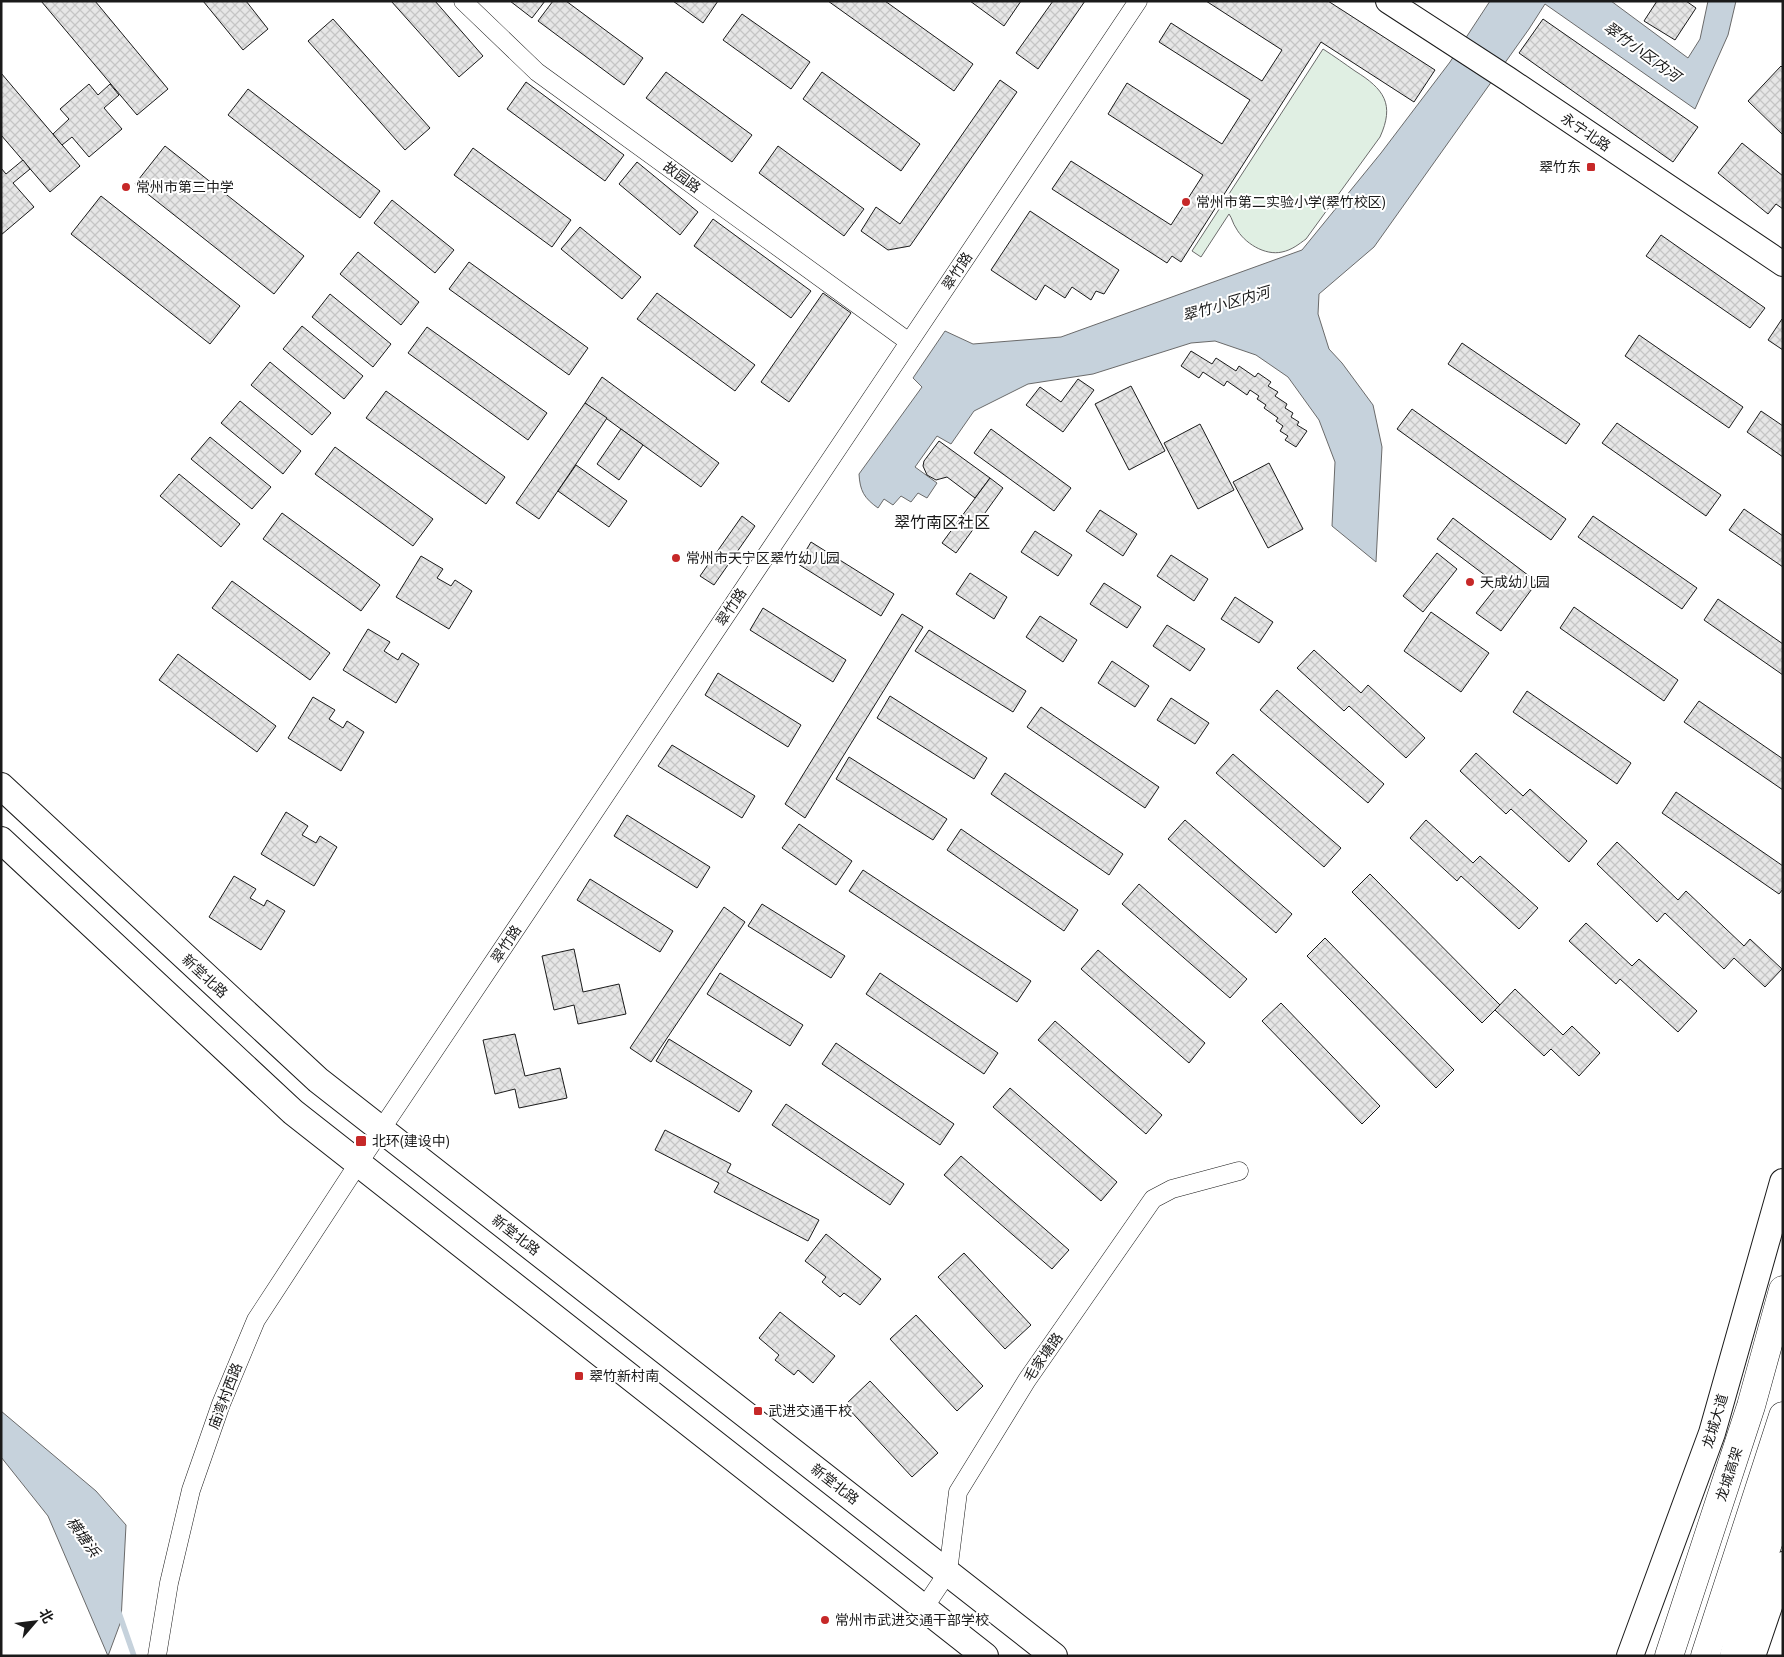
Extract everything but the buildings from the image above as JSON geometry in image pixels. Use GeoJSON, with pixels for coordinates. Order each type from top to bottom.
{"type":"FeatureCollection","features":[{"type":"Feature","properties":{"kind":"highway","name":"龙城高架"},"geometry":{"type":"LineString","coordinates":[[1669,1656],[1750,1406],[1783,1290]]}},
{"type":"Feature","properties":{"kind":"highway"},"geometry":{"type":"LineString","coordinates":[[1705,1656],[1783,1416]]}},
{"type":"Feature","properties":{"kind":"highway"},"geometry":{"type":"LineString","coordinates":[[1734,1656],[1770,1568],[1783,1503]]}},
{"type":"Feature","properties":{"kind":"main road","name":"永宁北路"},"geometry":{"type":"LineString","coordinates":[[1388,1],[1508,79],[1783,264]]}},
{"type":"Feature","properties":{"kind":"main road","name":"新堂北路"},"geometry":{"type":"LineString","coordinates":[[1,786],[318,1080],[1054,1656]]}},
{"type":"Feature","properties":{"kind":"main road"},"geometry":{"type":"LineString","coordinates":[[1,840],[293,1112],[985,1656]]}},
{"type":"Feature","properties":{"kind":"main road","name":"龙城大道"},"geometry":{"type":"LineString","coordinates":[[1630,1656],[1712,1433],[1783,1182]]}},
{"type":"Feature","properties":{"kind":"main road"},"geometry":{"type":"LineString","coordinates":[[1718,1656],[1783,1469]]}},
{"type":"Feature","properties":{"kind":"main road"},"geometry":{"type":"LineString","coordinates":[[1752,1656],[1770,1568]]}},
{"type":"Feature","properties":{"kind":"street","name":"故园路"},"geometry":{"type":"LineString","coordinates":[[463,1],[537,72],[909,342]]}},
{"type":"Feature","properties":{"kind":"street","name":"翠竹路"},"geometry":{"type":"LineString","coordinates":[[358,1164],[1138,1]]}},
{"type":"Feature","properties":{"kind":"street","name":"庙湾村西路"},"geometry":{"type":"LineString","coordinates":[[157,1656],[169,1583],[190,1490],[225,1395],[256,1320],[358,1164]]}},
{"type":"Feature","properties":{"kind":"street","name":"毛家塘路"},"geometry":{"type":"LineString","coordinates":[[924,1608],[948,1572],[958,1492],[1027,1380],[1154,1199],[1172,1189],[1239,1170]]}},
{"type":"Feature","properties":{"kind":"green space"},"geometry":{"type":"Polygon","coordinates":[[[1323,49],[1365,78],[1380,91],[1386,106],[1386,115],[1380,137],[1306,239],[1298,245],[1289,250],[1275,253],[1262,250],[1244,239],[1229,214],[1201,257],[1192,251],[1323,49]]]}},
{"type":"Feature","properties":{"kind":"water","name":"翠竹小区内河"},"geometry":{"type":"Polygon","coordinates":[[[1490,1],[1611,1],[1688,58],[1700,39],[1708,1],[1736,1],[1728,35],[1695,109],[1545,4],[1374,247],[1319,294],[1318,314],[1329,349],[1342,363],[1373,405],[1382,447],[1376,562],[1332,526],[1335,462],[1319,420],[1288,377],[1256,355],[1215,341],[1191,343],[1093,374],[1028,384],[974,411],[951,444],[937,436],[915,467],[937,483],[927,498],[918,493],[911,502],[901,496],[893,505],[884,499],[878,508],[869,501],[860,485],[859,474],[922,387],[913,378],[945,331],[973,344],[1061,337],[1302,250],[1381,153],[1450,62],[1490,1]]]}},
{"type":"Feature","properties":{"kind":"water"},"geometry":{"type":"Polygon","coordinates":[[[1,1411],[96,1491],[126,1525],[121,1621],[108,1656],[48,1516],[1,1457],[1,1411]]]}},
{"type":"Feature","properties":{"kind":"waterway","name":"横塘浜"},"geometry":{"type":"LineString","coordinates":[[118,1610],[134,1656]]}},
{"type":"Feature","properties":{"kind":"place","name":"翠竹东"},"geometry":{"type":"Point","coordinates":[1591,167]}},
{"type":"Feature","properties":{"kind":"place","name":"常州市第三中学"},"geometry":{"type":"Point","coordinates":[126,187]}},
{"type":"Feature","properties":{"kind":"place","name":"常州市第二实验小学(翠竹校区)"},"geometry":{"type":"Point","coordinates":[1186,202]}},
{"type":"Feature","properties":{"kind":"place","name":"常州市天宁区翠竹幼儿园"},"geometry":{"type":"Point","coordinates":[676,558]}},
{"type":"Feature","properties":{"kind":"place","name":"天成幼儿园"},"geometry":{"type":"Point","coordinates":[1470,582]}},
{"type":"Feature","properties":{"kind":"place","name":"北环(建设中)"},"geometry":{"type":"Point","coordinates":[361,1141]}},
{"type":"Feature","properties":{"kind":"place","name":"翠竹新村南"},"geometry":{"type":"Point","coordinates":[579,1376]}},
{"type":"Feature","properties":{"kind":"place","name":"武进交通干校"},"geometry":{"type":"Point","coordinates":[758,1411]}},
{"type":"Feature","properties":{"kind":"place","name":"常州市武进交通干部学校"},"geometry":{"type":"Point","coordinates":[825,1620]}},
{"type":"Feature","properties":{"kind":"district","name":"翠竹南区社区"},"geometry":{"type":"Point","coordinates":[942,522]}}]}
